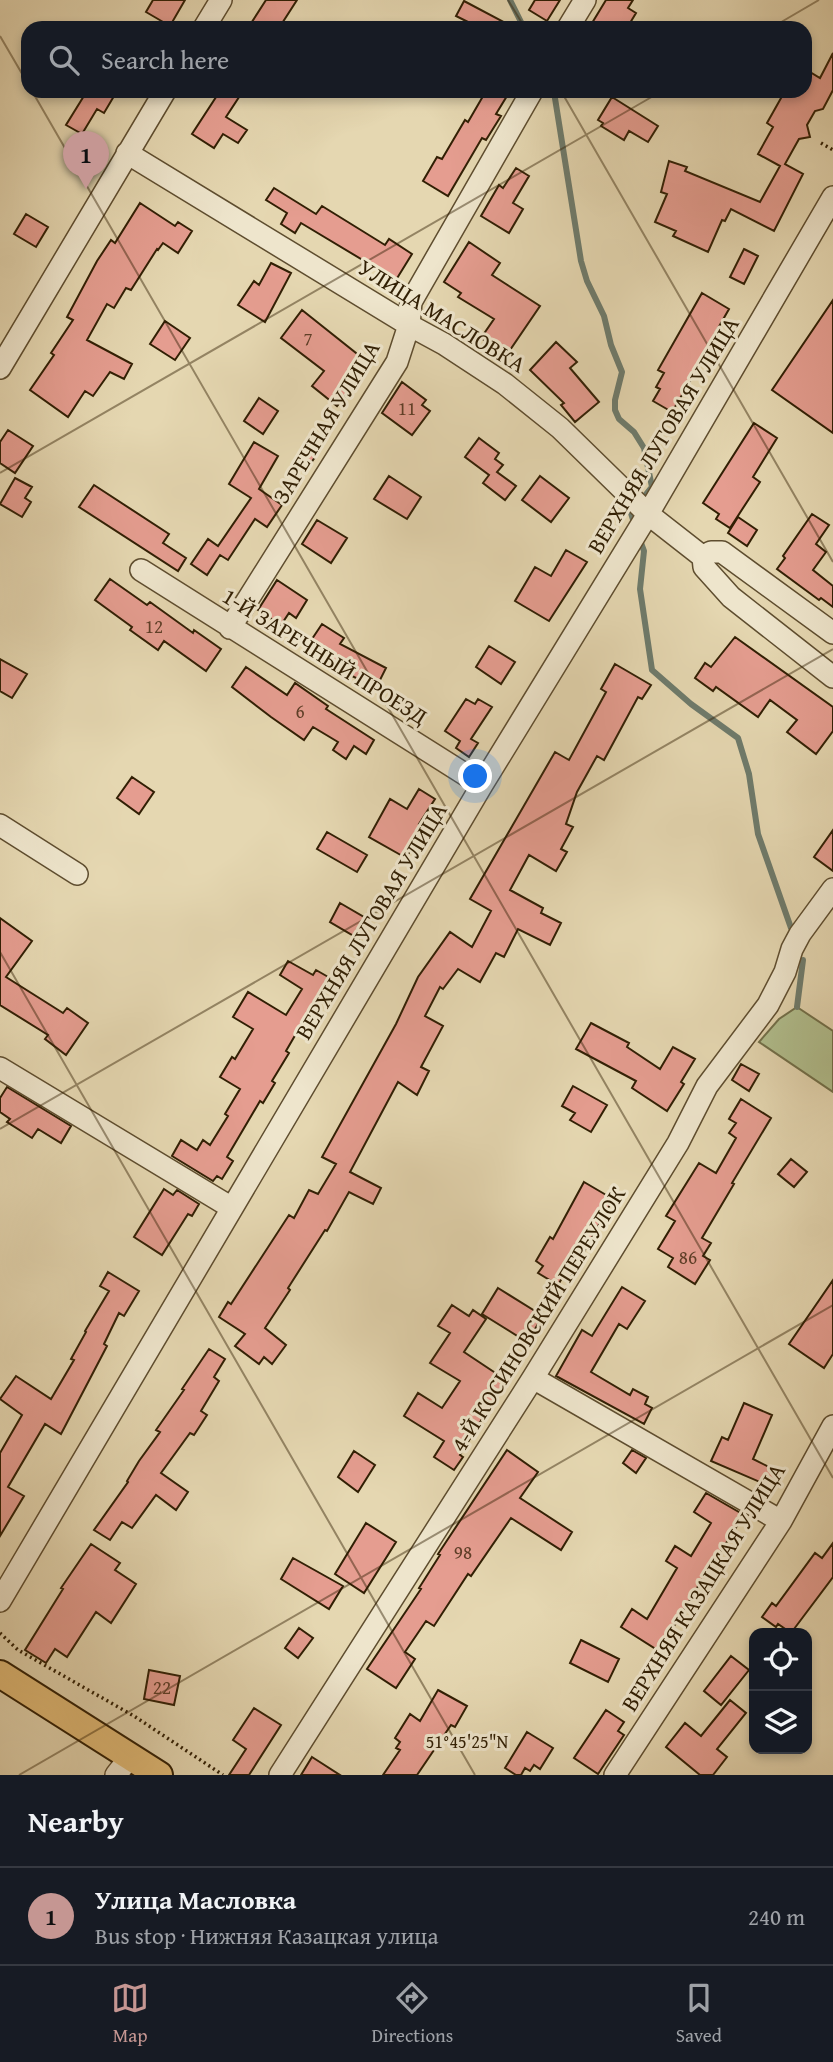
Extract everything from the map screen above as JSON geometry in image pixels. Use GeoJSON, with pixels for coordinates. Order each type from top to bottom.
{"type":"FeatureCollection","features":[{"type":"Feature","properties":{"kind":"main road"},"geometry":{"type":"LineString","coordinates":[[0,1674],[123,1766],[159,1775]]}},
{"type":"Feature","properties":{"kind":"street"},"geometry":{"type":"LineString","coordinates":[[208,21],[221,0]]}},
{"type":"Feature","properties":{"kind":"street"},"geometry":{"type":"LineString","coordinates":[[572,21],[584,0]]}},
{"type":"Feature","properties":{"kind":"street"},"geometry":{"type":"LineString","coordinates":[[0,368],[161,98]]}},
{"type":"Feature","properties":{"kind":"street","name":"ЗАРЕЧНАЯ УЛИЦА"},"geometry":{"type":"LineString","coordinates":[[230,628],[397,362],[409,325],[411,302],[528,98]]}},
{"type":"Feature","properties":{"kind":"street","name":"УЛИЦА МАСЛОВКА"},"geometry":{"type":"LineString","coordinates":[[127,153],[444,344],[505,384],[561,428],[648,513],[703,557],[704,567],[731,597],[833,677]]}},
{"type":"Feature","properties":{"kind":"street","name":"ВЕРХНЯЯ ЛУГОВАЯ УЛИЦА"},"geometry":{"type":"LineString","coordinates":[[0,1601],[482,785],[648,513],[833,197]]}},
{"type":"Feature","properties":{"kind":"street"},"geometry":{"type":"LineString","coordinates":[[703,557],[710,552],[722,552],[833,633]]}},
{"type":"Feature","properties":{"kind":"street","name":"1-Й ЗАРЕЧНЫЙ ПРОЕЗД"},"geometry":{"type":"LineString","coordinates":[[141,570],[482,785]]}},
{"type":"Feature","properties":{"kind":"street"},"geometry":{"type":"LineString","coordinates":[[0,825],[77,874]]}},
{"type":"Feature","properties":{"kind":"street","name":"4-Й КОСИНОВСКИЙ ПЕРЕУЛОК"},"geometry":{"type":"LineString","coordinates":[[280,1775],[533,1378],[678,1143],[707,1086],[768,1004],[785,972],[800,934],[833,889]]}},
{"type":"Feature","properties":{"kind":"street"},"geometry":{"type":"LineString","coordinates":[[0,1068],[232,1208]]}},
{"type":"Feature","properties":{"kind":"street"},"geometry":{"type":"LineString","coordinates":[[533,1378],[780,1521]]}},
{"type":"Feature","properties":{"kind":"street","name":"ВЕРХНЯЯ КАЗАЦКАЯ УЛИЦА"},"geometry":{"type":"LineString","coordinates":[[615,1775],[827,1449],[833,1426]]}},
{"type":"Feature","properties":{"kind":"path"},"geometry":{"type":"LineString","coordinates":[[821,143],[833,150]]}},
{"type":"Feature","properties":{"kind":"path"},"geometry":{"type":"LineString","coordinates":[[0,1633],[18,1650],[134,1716],[223,1775]]}},
{"type":"Feature","properties":{"kind":"green space"},"geometry":{"type":"Polygon","coordinates":[[[797,1007],[833,1031],[833,1092],[759,1042],[779,1019],[797,1007]]]}},
{"type":"Feature","properties":{"kind":"building"},"geometry":{"type":"Polygon","coordinates":[[[153,0],[185,0],[173,21],[161,21],[146,12],[153,0]]]}},
{"type":"Feature","properties":{"kind":"building"},"geometry":{"type":"Polygon","coordinates":[[[266,0],[297,0],[284,21],[252,21],[266,0]]]}},
{"type":"Feature","properties":{"kind":"building"},"geometry":{"type":"Polygon","coordinates":[[[535,0],[560,0],[547,21],[529,10],[535,0]]]}},
{"type":"Feature","properties":{"kind":"building"},"geometry":{"type":"Polygon","coordinates":[[[606,0],[633,0],[628,8],[636,13],[631,21],[593,21],[606,0]]]}},
{"type":"Feature","properties":{"kind":"building"},"geometry":{"type":"Polygon","coordinates":[[[464,1],[502,21],[466,21],[456,16],[464,1]]]}},
{"type":"Feature","properties":{"kind":"building"},"geometry":{"type":"Polygon","coordinates":[[[833,53],[833,90],[823,109],[815,111],[807,125],[810,137],[799,139],[785,164],[803,174],[774,231],[731,209],[725,221],[722,220],[708,252],[673,236],[676,231],[655,222],[667,194],[661,192],[669,161],[687,167],[685,171],[760,202],[780,166],[758,154],[773,127],[767,123],[781,98],[812,98],[812,73],[820,78],[833,53]]]}},
{"type":"Feature","properties":{"kind":"building"},"geometry":{"type":"Polygon","coordinates":[[[83,98],[113,98],[104,113],[97,109],[82,134],[66,125],[83,98]]]}},
{"type":"Feature","properties":{"kind":"building"},"geometry":{"type":"Polygon","coordinates":[[[215,98],[238,98],[226,117],[247,130],[238,143],[223,134],[214,148],[192,134],[215,98]]]}},
{"type":"Feature","properties":{"kind":"building"},"geometry":{"type":"Polygon","coordinates":[[[482,98],[506,98],[496,114],[501,116],[486,140],[482,138],[448,196],[423,181],[437,157],[442,159],[465,120],[468,122],[482,98]]]}},
{"type":"Feature","properties":{"kind":"building"},"geometry":{"type":"Polygon","coordinates":[[[614,98],[658,126],[648,142],[629,131],[624,140],[601,126],[603,123],[598,120],[614,98]]]}},
{"type":"Feature","properties":{"kind":"building"},"geometry":{"type":"Polygon","coordinates":[[[516,168],[529,176],[513,203],[523,209],[509,233],[481,216],[499,185],[503,188],[516,168]]]}},
{"type":"Feature","properties":{"kind":"building"},"geometry":{"type":"Polygon","coordinates":[[[274,188],[316,214],[322,206],[385,245],[389,239],[412,254],[396,280],[301,223],[295,233],[281,224],[287,213],[266,200],[274,188]]]}},
{"type":"Feature","properties":{"kind":"building"},"geometry":{"type":"Polygon","coordinates":[[[140,203],[175,226],[178,222],[192,231],[178,253],[163,243],[131,290],[126,288],[114,308],[107,304],[87,340],[132,364],[124,379],[110,372],[93,396],[85,391],[68,417],[30,390],[54,355],[51,353],[73,320],[67,317],[97,261],[111,240],[115,243],[140,203]]]}},
{"type":"Feature","properties":{"kind":"building"},"geometry":{"type":"Polygon","coordinates":[[[26,214],[48,227],[36,247],[14,234],[26,214]]]}},
{"type":"Feature","properties":{"kind":"building"},"geometry":{"type":"Polygon","coordinates":[[[469,242],[500,263],[492,275],[540,306],[510,350],[506,347],[502,352],[481,338],[494,319],[458,297],[461,293],[444,282],[469,242]]]}},
{"type":"Feature","properties":{"kind":"building"},"geometry":{"type":"Polygon","coordinates":[[[744,249],[758,256],[744,284],[730,277],[744,249]]]}},
{"type":"Feature","properties":{"kind":"building"},"geometry":{"type":"Polygon","coordinates":[[[271,263],[291,273],[265,322],[238,305],[254,281],[259,285],[271,263]]]}},
{"type":"Feature","properties":{"kind":"building"},"geometry":{"type":"Polygon","coordinates":[[[702,293],[729,309],[713,337],[719,340],[710,356],[706,354],[672,412],[653,401],[660,389],[656,387],[664,373],[658,370],[702,293]]]}},
{"type":"Feature","properties":{"kind":"building"},"geometry":{"type":"Polygon","coordinates":[[[833,300],[833,433],[772,390],[833,300]]]}},
{"type":"Feature","properties":{"kind":"building"},"geometry":{"type":"Polygon","coordinates":[[[302,310],[366,361],[362,366],[367,370],[337,406],[312,386],[324,371],[281,338],[302,310]]]}},
{"type":"Feature","properties":{"kind":"building"},"geometry":{"type":"Polygon","coordinates":[[[165,321],[190,338],[175,360],[150,344],[165,321]]]}},
{"type":"Feature","properties":{"kind":"building"},"geometry":{"type":"Polygon","coordinates":[[[556,342],[577,362],[570,368],[599,402],[575,422],[561,405],[564,403],[530,370],[556,342]]]}},
{"type":"Feature","properties":{"kind":"building"},"geometry":{"type":"Polygon","coordinates":[[[402,382],[426,400],[422,405],[430,411],[412,435],[382,413],[402,382]]]}},
{"type":"Feature","properties":{"kind":"building"},"geometry":{"type":"Polygon","coordinates":[[[259,398],[278,411],[263,434],[244,421],[259,398]]]}},
{"type":"Feature","properties":{"kind":"building"},"geometry":{"type":"Polygon","coordinates":[[[754,423],[777,438],[753,477],[760,482],[730,528],[716,519],[719,514],[703,503],[754,423]]]}},
{"type":"Feature","properties":{"kind":"building"},"geometry":{"type":"Polygon","coordinates":[[[8,430],[33,446],[15,473],[0,463],[0,442],[8,430]]]}},
{"type":"Feature","properties":{"kind":"building"},"geometry":{"type":"Polygon","coordinates":[[[479,438],[499,453],[495,459],[503,465],[497,472],[516,486],[505,500],[483,483],[489,475],[465,457],[479,438]]]}},
{"type":"Feature","properties":{"kind":"building"},"geometry":{"type":"Polygon","coordinates":[[[309,440],[321,448],[309,466],[297,457],[309,440]]]}},
{"type":"Feature","properties":{"kind":"building"},"geometry":{"type":"Polygon","coordinates":[[[254,442],[278,456],[259,489],[282,505],[267,527],[255,519],[228,560],[220,555],[207,575],[191,564],[208,539],[218,546],[251,498],[229,484],[254,442]]]}},
{"type":"Feature","properties":{"kind":"building"},"geometry":{"type":"Polygon","coordinates":[[[389,476],[421,497],[407,519],[374,499],[389,476]]]}},
{"type":"Feature","properties":{"kind":"building"},"geometry":{"type":"Polygon","coordinates":[[[540,476],[569,498],[551,522],[522,500],[540,476]]]}},
{"type":"Feature","properties":{"kind":"building"},"geometry":{"type":"Polygon","coordinates":[[[15,478],[32,487],[25,498],[31,502],[22,517],[0,504],[15,478]]]}},
{"type":"Feature","properties":{"kind":"building"},"geometry":{"type":"Polygon","coordinates":[[[94,485],[169,534],[163,543],[186,558],[178,571],[79,507],[94,485]]]}},
{"type":"Feature","properties":{"kind":"building"},"geometry":{"type":"Polygon","coordinates":[[[812,514],[829,525],[816,544],[826,552],[813,570],[833,586],[833,607],[777,569],[812,514]]]}},
{"type":"Feature","properties":{"kind":"building"},"geometry":{"type":"Polygon","coordinates":[[[738,517],[757,530],[747,546],[728,533],[738,517]]]}},
{"type":"Feature","properties":{"kind":"building"},"geometry":{"type":"Polygon","coordinates":[[[317,520],[347,538],[331,563],[302,544],[317,520]]]}},
{"type":"Feature","properties":{"kind":"building"},"geometry":{"type":"Polygon","coordinates":[[[566,550],[587,562],[549,621],[515,601],[535,567],[551,576],[566,550]]]}},
{"type":"Feature","properties":{"kind":"building"},"geometry":{"type":"Polygon","coordinates":[[[110,579],[147,605],[150,602],[193,633],[194,630],[221,649],[206,671],[164,641],[158,650],[95,600],[110,579]]]}},
{"type":"Feature","properties":{"kind":"building"},"geometry":{"type":"Polygon","coordinates":[[[277,580],[307,600],[296,618],[289,613],[281,625],[258,610],[277,580]]]}},
{"type":"Feature","properties":{"kind":"building"},"geometry":{"type":"Polygon","coordinates":[[[322,624],[344,638],[340,644],[386,668],[376,688],[352,676],[353,673],[308,645],[322,624]]]}},
{"type":"Feature","properties":{"kind":"building"},"geometry":{"type":"Polygon","coordinates":[[[735,637],[833,707],[833,731],[816,754],[787,732],[797,720],[770,700],[758,717],[716,687],[713,691],[695,678],[705,663],[711,667],[735,637]]]}},
{"type":"Feature","properties":{"kind":"building"},"geometry":{"type":"Polygon","coordinates":[[[489,646],[515,662],[501,684],[476,667],[489,646]]]}},
{"type":"Feature","properties":{"kind":"building"},"geometry":{"type":"Polygon","coordinates":[[[0,659],[27,674],[12,698],[0,691],[0,659]]]}},
{"type":"Feature","properties":{"kind":"building"},"geometry":{"type":"Polygon","coordinates":[[[615,664],[651,685],[642,699],[638,697],[604,760],[597,756],[577,792],[566,824],[573,827],[561,849],[567,852],[556,871],[529,855],[510,890],[543,908],[541,913],[561,923],[550,945],[518,929],[504,957],[496,953],[480,982],[458,969],[443,989],[440,987],[425,1016],[443,1026],[421,1067],[429,1071],[417,1095],[398,1082],[350,1172],[381,1188],[373,1204],[349,1192],[265,1328],[286,1345],[272,1364],[264,1357],[259,1364],[235,1346],[245,1334],[219,1317],[228,1302],[231,1304],[289,1215],[294,1218],[309,1190],[318,1194],[336,1164],[322,1157],[396,1024],[418,977],[450,932],[472,947],[491,911],[470,899],[555,752],[569,760],[606,692],[601,689],[615,664]]]}},
{"type":"Feature","properties":{"kind":"building"},"geometry":{"type":"Polygon","coordinates":[[[246,667],[287,695],[295,683],[328,706],[326,709],[374,740],[366,754],[354,746],[346,759],[333,750],[338,742],[313,727],[304,740],[271,717],[232,687],[246,667]]]}},
{"type":"Feature","properties":{"kind":"building"},"geometry":{"type":"Polygon","coordinates":[[[466,699],[475,704],[478,699],[492,707],[471,739],[478,743],[469,757],[456,748],[460,741],[445,731],[466,699]]]}},
{"type":"Feature","properties":{"kind":"building"},"geometry":{"type":"Polygon","coordinates":[[[132,777],[154,792],[139,814],[117,798],[132,777]]]}},
{"type":"Feature","properties":{"kind":"building"},"geometry":{"type":"Polygon","coordinates":[[[419,789],[435,799],[419,824],[424,827],[406,858],[369,837],[390,799],[407,809],[419,789]]]}},
{"type":"Feature","properties":{"kind":"building"},"geometry":{"type":"Polygon","coordinates":[[[833,830],[833,871],[814,857],[833,830]]]}},
{"type":"Feature","properties":{"kind":"building"},"geometry":{"type":"Polygon","coordinates":[[[327,832],[367,855],[357,872],[317,849],[327,832]]]}},
{"type":"Feature","properties":{"kind":"building"},"geometry":{"type":"Polygon","coordinates":[[[340,903],[369,920],[359,939],[330,922],[340,903]]]}},
{"type":"Feature","properties":{"kind":"building"},"geometry":{"type":"Polygon","coordinates":[[[0,918],[32,941],[6,977],[63,1013],[67,1008],[88,1023],[66,1055],[45,1039],[48,1035],[0,1005],[0,918]]]}},
{"type":"Feature","properties":{"kind":"building"},"geometry":{"type":"Polygon","coordinates":[[[288,961],[313,975],[316,970],[330,978],[308,1022],[304,1020],[286,1051],[289,1053],[272,1081],[275,1083],[263,1103],[260,1101],[227,1157],[233,1161],[222,1179],[217,1176],[213,1181],[172,1156],[181,1140],[197,1150],[203,1140],[210,1145],[228,1116],[225,1114],[240,1089],[220,1077],[232,1057],[235,1059],[253,1029],[233,1017],[248,992],[286,1015],[302,989],[280,975],[288,961]]]}},
{"type":"Feature","properties":{"kind":"building"},"geometry":{"type":"Polygon","coordinates":[[[591,1023],[629,1043],[627,1047],[660,1069],[673,1047],[695,1059],[681,1082],[684,1084],[667,1111],[632,1088],[636,1081],[576,1049],[591,1023]]]}},
{"type":"Feature","properties":{"kind":"building"},"geometry":{"type":"Polygon","coordinates":[[[741,1064],[759,1074],[749,1091],[732,1080],[741,1064]]]}},
{"type":"Feature","properties":{"kind":"building"},"geometry":{"type":"Polygon","coordinates":[[[573,1086],[607,1105],[591,1132],[570,1120],[575,1113],[562,1106],[573,1086]]]}},
{"type":"Feature","properties":{"kind":"building"},"geometry":{"type":"Polygon","coordinates":[[[7,1087],[71,1126],[61,1143],[38,1129],[32,1138],[7,1122],[10,1119],[0,1112],[0,1098],[7,1087]]]}},
{"type":"Feature","properties":{"kind":"building"},"geometry":{"type":"Polygon","coordinates":[[[741,1099],[771,1118],[702,1238],[711,1243],[703,1256],[710,1260],[695,1284],[668,1267],[673,1258],[658,1249],[675,1221],[666,1216],[699,1163],[716,1173],[736,1138],[729,1133],[736,1123],[729,1119],[741,1099]]]}},
{"type":"Feature","properties":{"kind":"building"},"geometry":{"type":"Polygon","coordinates":[[[791,1159],[807,1172],[794,1187],[778,1174],[791,1159]]]}},
{"type":"Feature","properties":{"kind":"building"},"geometry":{"type":"Polygon","coordinates":[[[584,1182],[613,1199],[568,1281],[562,1278],[558,1285],[538,1273],[543,1266],[536,1261],[550,1237],[553,1239],[584,1182]]]}},
{"type":"Feature","properties":{"kind":"building"},"geometry":{"type":"Polygon","coordinates":[[[164,1189],[173,1195],[177,1190],[199,1204],[192,1216],[188,1214],[162,1255],[134,1237],[164,1189]]]}},
{"type":"Feature","properties":{"kind":"building"},"geometry":{"type":"Polygon","coordinates":[[[108,1272],[139,1291],[124,1316],[119,1313],[104,1344],[107,1346],[61,1434],[45,1424],[8,1487],[24,1496],[0,1536],[0,1453],[22,1415],[0,1399],[16,1376],[51,1399],[74,1360],[71,1359],[85,1331],[109,1291],[100,1286],[108,1272]]]}},
{"type":"Feature","properties":{"kind":"building"},"geometry":{"type":"Polygon","coordinates":[[[833,1280],[833,1354],[824,1368],[789,1344],[833,1280]]]}},
{"type":"Feature","properties":{"kind":"building"},"geometry":{"type":"Polygon","coordinates":[[[622,1287],[645,1301],[627,1329],[619,1324],[591,1372],[630,1395],[633,1389],[648,1397],[645,1404],[652,1408],[644,1424],[556,1376],[582,1330],[592,1336],[622,1287]]]}},
{"type":"Feature","properties":{"kind":"building"},"geometry":{"type":"Polygon","coordinates":[[[498,1288],[543,1316],[527,1342],[482,1314],[498,1288]]]}},
{"type":"Feature","properties":{"kind":"building"},"geometry":{"type":"Polygon","coordinates":[[[452,1305],[469,1316],[473,1310],[486,1319],[464,1352],[506,1380],[460,1455],[463,1457],[454,1470],[434,1457],[444,1441],[404,1416],[418,1393],[442,1408],[460,1381],[430,1363],[450,1333],[438,1326],[452,1305]]]}},
{"type":"Feature","properties":{"kind":"building"},"geometry":{"type":"Polygon","coordinates":[[[209,1349],[225,1359],[214,1377],[219,1381],[201,1411],[207,1415],[194,1435],[190,1433],[161,1473],[188,1492],[176,1510],[156,1495],[132,1528],[122,1522],[110,1540],[94,1530],[160,1432],[156,1430],[209,1349]]]}},
{"type":"Feature","properties":{"kind":"building"},"geometry":{"type":"Polygon","coordinates":[[[744,1403],[772,1415],[753,1459],[781,1473],[774,1488],[711,1461],[722,1437],[728,1440],[744,1403]]]}},
{"type":"Feature","properties":{"kind":"building"},"geometry":{"type":"Polygon","coordinates":[[[507,1450],[538,1472],[520,1498],[572,1532],[561,1550],[511,1518],[471,1576],[468,1574],[434,1626],[426,1621],[405,1652],[415,1659],[396,1688],[367,1669],[421,1589],[419,1588],[440,1555],[438,1554],[507,1450]]]}},
{"type":"Feature","properties":{"kind":"building"},"geometry":{"type":"Polygon","coordinates":[[[632,1450],[646,1458],[636,1473],[623,1463],[632,1450]]]}},
{"type":"Feature","properties":{"kind":"building"},"geometry":{"type":"Polygon","coordinates":[[[354,1451],[375,1465],[358,1492],[338,1477],[354,1451]]]}},
{"type":"Feature","properties":{"kind":"building"},"geometry":{"type":"Polygon","coordinates":[[[706,1493],[744,1515],[659,1651],[621,1627],[632,1609],[647,1619],[677,1568],[666,1561],[675,1546],[691,1556],[711,1523],[694,1512],[706,1493]]]}},
{"type":"Feature","properties":{"kind":"building"},"geometry":{"type":"Polygon","coordinates":[[[366,1523],[396,1542],[364,1593],[335,1574],[366,1523]]]}},
{"type":"Feature","properties":{"kind":"building"},"geometry":{"type":"Polygon","coordinates":[[[833,1543],[833,1577],[795,1628],[784,1628],[778,1624],[776,1627],[762,1617],[772,1603],[776,1606],[815,1553],[822,1558],[833,1543]]]}},
{"type":"Feature","properties":{"kind":"building"},"geometry":{"type":"Polygon","coordinates":[[[91,1544],[120,1563],[115,1570],[136,1584],[111,1623],[96,1612],[67,1657],[55,1649],[46,1663],[25,1650],[63,1589],[61,1588],[91,1544]]]}},
{"type":"Feature","properties":{"kind":"building"},"geometry":{"type":"Polygon","coordinates":[[[293,1558],[343,1586],[329,1609],[281,1579],[293,1558]]]}},
{"type":"Feature","properties":{"kind":"building"},"geometry":{"type":"Polygon","coordinates":[[[299,1628],[313,1638],[298,1658],[285,1648],[299,1628]]]}},
{"type":"Feature","properties":{"kind":"building"},"geometry":{"type":"Polygon","coordinates":[[[581,1640],[619,1659],[608,1682],[570,1663],[581,1640]]]}},
{"type":"Feature","properties":{"kind":"building"},"geometry":{"type":"Polygon","coordinates":[[[731,1656],[749,1670],[721,1705],[704,1691],[731,1656]]]}},
{"type":"Feature","properties":{"kind":"building"},"geometry":{"type":"Polygon","coordinates":[[[149,1670],[180,1676],[174,1705],[144,1699],[149,1670]]]}},
{"type":"Feature","properties":{"kind":"building"},"geometry":{"type":"Polygon","coordinates":[[[438,1690],[467,1706],[455,1727],[451,1725],[417,1775],[383,1775],[400,1750],[396,1748],[400,1742],[395,1738],[410,1714],[420,1721],[438,1690]]]}},
{"type":"Feature","properties":{"kind":"building"},"geometry":{"type":"Polygon","coordinates":[[[730,1700],[746,1713],[717,1749],[727,1757],[713,1775],[700,1775],[666,1747],[685,1723],[701,1736],[730,1700]]]}},
{"type":"Feature","properties":{"kind":"building"},"geometry":{"type":"Polygon","coordinates":[[[254,1708],[281,1725],[249,1775],[229,1775],[246,1749],[233,1740],[254,1708]]]}},
{"type":"Feature","properties":{"kind":"building"},"geometry":{"type":"Polygon","coordinates":[[[606,1710],[624,1722],[618,1731],[624,1735],[598,1774],[574,1758],[606,1710]]]}},
{"type":"Feature","properties":{"kind":"building"},"geometry":{"type":"Polygon","coordinates":[[[527,1732],[553,1748],[540,1769],[534,1765],[530,1771],[525,1768],[521,1775],[516,1775],[505,1768],[527,1732]]]}},
{"type":"Feature","properties":{"kind":"building"},"geometry":{"type":"Polygon","coordinates":[[[312,1757],[340,1775],[301,1775],[312,1757]]]}},
{"type":"Feature","properties":{"kind":"waterway"},"geometry":{"type":"LineString","coordinates":[[510,0],[520,21]]}},
{"type":"Feature","properties":{"kind":"waterway"},"geometry":{"type":"LineString","coordinates":[[555,98],[581,261],[587,281],[604,316],[611,345],[622,372],[615,410],[619,419],[634,432],[644,448],[652,487],[631,513],[635,526]]}},
{"type":"Feature","properties":{"kind":"waterway"},"geometry":{"type":"LineString","coordinates":[[640,540],[644,551],[640,589],[652,670],[691,704],[738,738],[749,774],[758,834],[791,928]]}},
{"type":"Feature","properties":{"kind":"waterway"},"geometry":{"type":"LineString","coordinates":[[797,1007],[803,960]]}},
{"type":"Feature","properties":{"kind":"place","name":"Улица Масловка"},"geometry":{"type":"Point","coordinates":[86,189]}}]}
